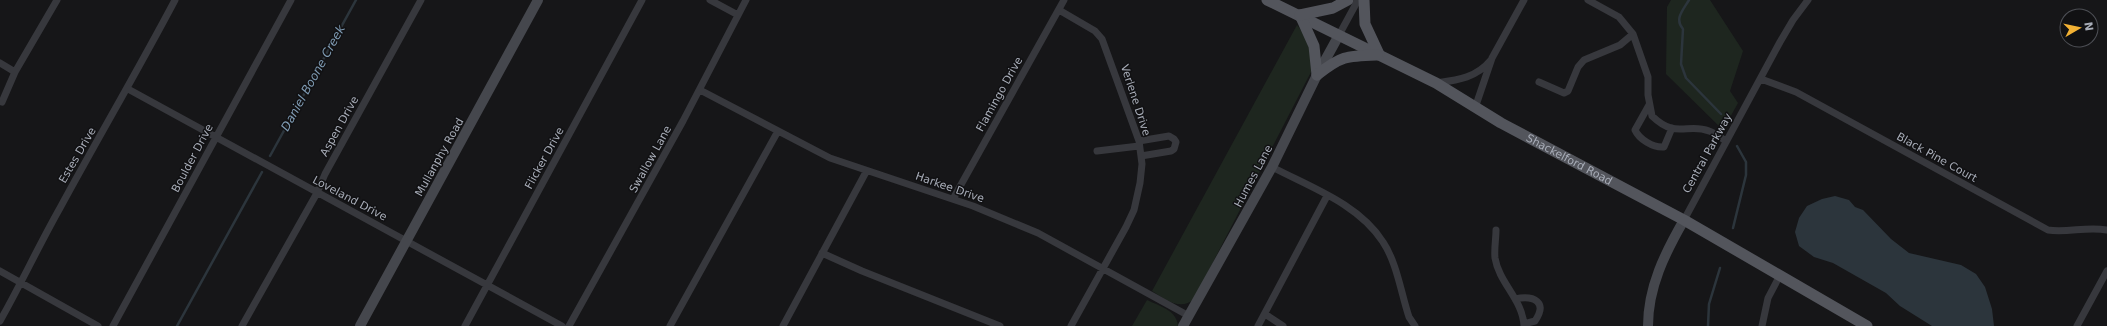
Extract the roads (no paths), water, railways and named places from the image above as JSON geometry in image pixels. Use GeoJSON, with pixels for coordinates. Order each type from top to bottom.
{"type":"FeatureCollection","features":[{"type":"Feature","properties":{"kind":"main road","name":"Shackelford Road"},"geometry":{"type":"LineString","coordinates":[[1267,0],[1380,54],[1436,83],[1475,108],[1684,220],[1779,277],[1867,326]]}},
{"type":"Feature","properties":{"kind":"main road"},"geometry":{"type":"LineString","coordinates":[[1317,76],[1314,46],[1300,15],[1333,8],[1348,0]]}},
{"type":"Feature","properties":{"kind":"main road"},"geometry":{"type":"LineString","coordinates":[[1317,76],[1339,59],[1380,54],[1365,24],[1364,0]]}},
{"type":"Feature","properties":{"kind":"street"},"geometry":{"type":"LineString","coordinates":[[2,102],[16,72],[57,0]]}},
{"type":"Feature","properties":{"kind":"street","name":"Estes Drive"},"geometry":{"type":"LineString","coordinates":[[0,321],[22,284],[58,212],[128,89],[175,0]]}},
{"type":"Feature","properties":{"kind":"street","name":"Boulder Drive"},"geometry":{"type":"LineString","coordinates":[[112,326],[291,0]]}},
{"type":"Feature","properties":{"kind":"street","name":"Aspen Drive"},"geometry":{"type":"LineString","coordinates":[[242,326],[317,193],[325,174],[421,0]]}},
{"type":"Feature","properties":{"kind":"street","name":"Mullanphy Road"},"geometry":{"type":"LineString","coordinates":[[360,326],[538,0]]}},
{"type":"Feature","properties":{"kind":"street","name":"Flicker Drive"},"geometry":{"type":"LineString","coordinates":[[465,326],[642,0]]}},
{"type":"Feature","properties":{"kind":"street"},"geometry":{"type":"LineString","coordinates":[[710,0],[738,15]]}},
{"type":"Feature","properties":{"kind":"street","name":"Swallow Lane"},"geometry":{"type":"LineString","coordinates":[[569,326],[700,90],[746,0]]}},
{"type":"Feature","properties":{"kind":"street","name":"Flamingo Drive"},"geometry":{"type":"LineString","coordinates":[[953,199],[1064,0]]}},
{"type":"Feature","properties":{"kind":"street"},"geometry":{"type":"LineString","coordinates":[[1339,35],[1358,0]]}},
{"type":"Feature","properties":{"kind":"street"},"geometry":{"type":"LineString","coordinates":[[1436,83],[1459,81],[1484,68],[1492,58],[1524,0]]}},
{"type":"Feature","properties":{"kind":"street"},"geometry":{"type":"LineString","coordinates":[[1588,0],[1619,17],[1633,34],[1648,77],[1649,105],[1652,116],[1659,122],[1672,128],[1709,131],[1726,141]]}},
{"type":"Feature","properties":{"kind":"street","name":"Central Parkway"},"geometry":{"type":"LineString","coordinates":[[1648,326],[1650,298],[1667,249],[1790,25],[1808,0]]}},
{"type":"Feature","properties":{"kind":"street","name":"Verlene Drive"},"geometry":{"type":"LineString","coordinates":[[1059,10],[1095,31],[1102,39],[1139,144],[1141,156],[1140,183],[1134,210],[1104,268],[1071,326]]}},
{"type":"Feature","properties":{"kind":"street"},"geometry":{"type":"LineString","coordinates":[[1539,82],[1564,93],[1568,91],[1578,67],[1584,60],[1620,45],[1633,34]]}},
{"type":"Feature","properties":{"kind":"street","name":"Humes Lane"},"geometry":{"type":"LineString","coordinates":[[1183,326],[1272,167],[1339,35]]}},
{"type":"Feature","properties":{"kind":"street"},"geometry":{"type":"LineString","coordinates":[[1475,108],[1486,81],[1492,58]]}},
{"type":"Feature","properties":{"kind":"street"},"geometry":{"type":"LineString","coordinates":[[0,63],[16,72]]}},
{"type":"Feature","properties":{"kind":"street","name":"Black Pine Court"},"geometry":{"type":"LineString","coordinates":[[1761,80],[1796,92],[2048,230],[2058,232],[2095,228],[2107,230]]}},
{"type":"Feature","properties":{"kind":"street","name":"Loveland Drive"},"geometry":{"type":"LineString","coordinates":[[128,89],[317,193],[393,232],[406,242],[562,326]]}},
{"type":"Feature","properties":{"kind":"street","name":"Harkee Drive"},"geometry":{"type":"LineString","coordinates":[[700,90],[830,158],[866,172],[953,199],[1010,220],[1104,268],[1189,316]]}},
{"type":"Feature","properties":{"kind":"street"},"geometry":{"type":"LineString","coordinates":[[1649,105],[1635,130],[1638,137],[1659,148],[1664,147],[1672,128]]}},
{"type":"Feature","properties":{"kind":"street"},"geometry":{"type":"LineString","coordinates":[[670,326],[778,131]]}},
{"type":"Feature","properties":{"kind":"street"},"geometry":{"type":"LineString","coordinates":[[1097,151],[1139,144],[1169,136],[1176,142],[1174,149],[1171,151],[1141,156]]}},
{"type":"Feature","properties":{"kind":"street"},"geometry":{"type":"LineString","coordinates":[[1272,167],[1359,214],[1384,242],[1409,317],[1415,326]]}},
{"type":"Feature","properties":{"kind":"street"},"geometry":{"type":"LineString","coordinates":[[783,326],[866,172]]}},
{"type":"Feature","properties":{"kind":"street"},"geometry":{"type":"LineString","coordinates":[[1258,326],[1327,196]]}},
{"type":"Feature","properties":{"kind":"street"},"geometry":{"type":"LineString","coordinates":[[1496,230],[1495,258],[1502,278],[1521,309],[1524,325],[1535,322],[1540,314],[1541,306],[1539,302],[1530,298],[1515,299]]}},
{"type":"Feature","properties":{"kind":"street"},"geometry":{"type":"LineString","coordinates":[[822,253],[862,271],[1000,326]]}},
{"type":"Feature","properties":{"kind":"street"},"geometry":{"type":"LineString","coordinates":[[2077,326],[2107,271]]}},
{"type":"Feature","properties":{"kind":"street"},"geometry":{"type":"LineString","coordinates":[[0,272],[98,326]]}},
{"type":"Feature","properties":{"kind":"street"},"geometry":{"type":"LineString","coordinates":[[1762,326],[1768,298],[1779,277]]}},
{"type":"Feature","properties":{"kind":"street"},"geometry":{"type":"LineString","coordinates":[[1264,314],[1283,326]]}},
{"type":"Feature","properties":{"kind":"waterway","name":"Daniel Boone Creek"},"geometry":{"type":"LineString","coordinates":[[270,156],[356,0]]}},
{"type":"Feature","properties":{"kind":"waterway"},"geometry":{"type":"LineString","coordinates":[[1689,0],[1679,18],[1680,25],[1683,29],[1681,64],[1686,78],[1721,114]]}},
{"type":"Feature","properties":{"kind":"waterway"},"geometry":{"type":"LineString","coordinates":[[1733,228],[1746,175],[1746,162],[1737,146]]}},
{"type":"Feature","properties":{"kind":"waterway","name":"Daniel Boone Creek"},"geometry":{"type":"LineString","coordinates":[[177,326],[262,172]]}},
{"type":"Feature","properties":{"kind":"waterway"},"geometry":{"type":"LineString","coordinates":[[1708,326],[1709,304],[1720,268]]}}]}
